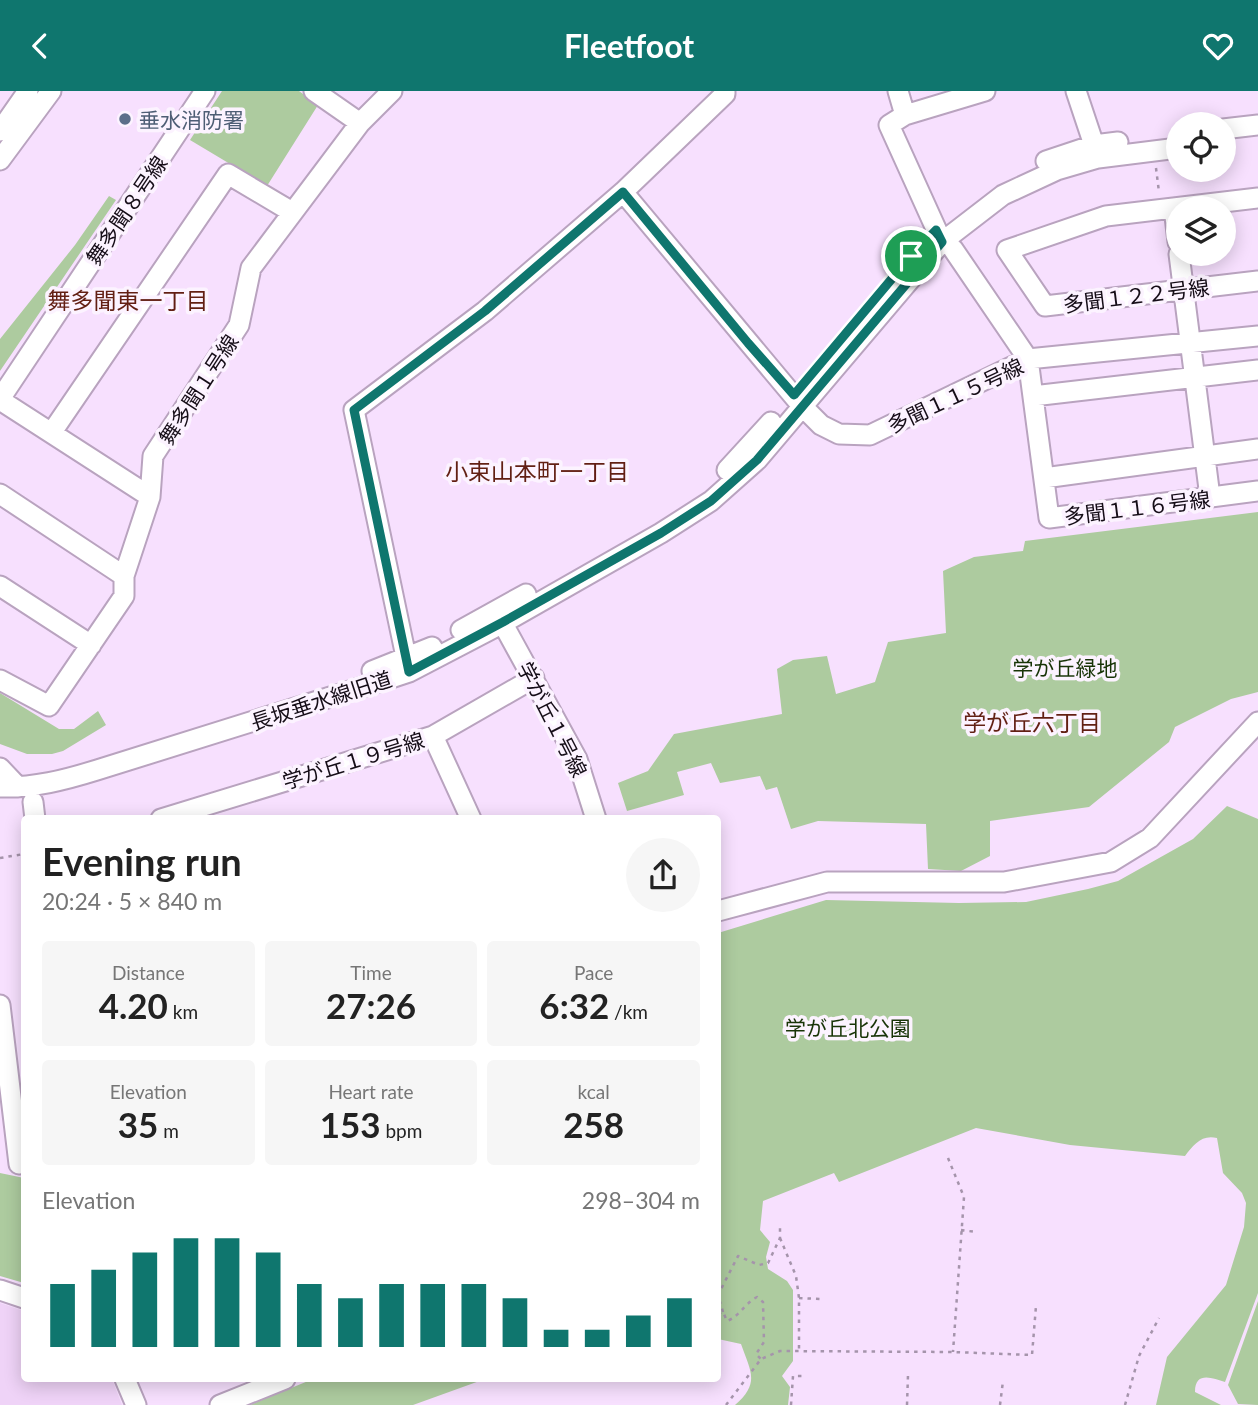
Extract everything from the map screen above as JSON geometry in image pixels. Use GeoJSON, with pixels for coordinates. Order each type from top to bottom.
{"type":"FeatureCollection","features":[{"type":"Feature","properties":{"kind":"street"},"geometry":{"type":"LineString","coordinates":[[0,131],[29,91]]}},
{"type":"Feature","properties":{"kind":"street"},"geometry":{"type":"LineString","coordinates":[[0,160],[51,91]]}},
{"type":"Feature","properties":{"kind":"street","name":"舞多聞８号線"},"geometry":{"type":"LineString","coordinates":[[0,399],[205,91]]}},
{"type":"Feature","properties":{"kind":"street"},"geometry":{"type":"LineString","coordinates":[[314,91],[360,123]]}},
{"type":"Feature","properties":{"kind":"street","name":"舞多聞１号線"},"geometry":{"type":"LineString","coordinates":[[0,680],[49,706],[124,596],[124,576],[149,496],[153,456],[239,325],[251,268],[360,123],[392,91]]}},
{"type":"Feature","properties":{"kind":"street"},"geometry":{"type":"LineString","coordinates":[[407,665],[354,410],[485,311],[623,192],[725,94],[725,91]]}},
{"type":"Feature","properties":{"kind":"street"},"geometry":{"type":"LineString","coordinates":[[898,91],[905,115]]}},
{"type":"Feature","properties":{"kind":"street"},"geometry":{"type":"LineString","coordinates":[[1076,91],[1096,152]]}},
{"type":"Feature","properties":{"kind":"street"},"geometry":{"type":"LineString","coordinates":[[977,92],[905,115],[889,125],[944,240],[1028,359]]}},
{"type":"Feature","properties":{"kind":"street"},"geometry":{"type":"LineString","coordinates":[[1236,128],[1258,125]]}},
{"type":"Feature","properties":{"kind":"street","name":"長坂垂水線旧道"},"geometry":{"type":"LineString","coordinates":[[5,778],[58,782],[84,774],[407,665],[499,617],[700,493],[737,461],[798,400],[944,240],[975,199],[1022,171],[1166,137]]}},
{"type":"Feature","properties":{"kind":"street"},"geometry":{"type":"LineString","coordinates":[[1236,141],[1258,138]]}},
{"type":"Feature","properties":{"kind":"street","name":"長坂垂水線旧道"},"geometry":{"type":"LineString","coordinates":[[1096,152],[1166,149]]}},
{"type":"Feature","properties":{"kind":"street"},"geometry":{"type":"LineString","coordinates":[[52,432],[228,174],[292,212]]}},
{"type":"Feature","properties":{"kind":"street","name":"多聞１１５号線"},"geometry":{"type":"LineString","coordinates":[[623,192],[748,343],[821,425],[852,436],[870,435],[1028,359],[1258,336]]}},
{"type":"Feature","properties":{"kind":"street","name":"多聞１２２号線"},"geometry":{"type":"LineString","coordinates":[[1236,201],[1258,198]]}},
{"type":"Feature","properties":{"kind":"street","name":"多聞１２２号線"},"geometry":{"type":"LineString","coordinates":[[1166,209],[1106,216],[1006,250],[1045,306],[1258,281]]}},
{"type":"Feature","properties":{"kind":"street"},"geometry":{"type":"LineString","coordinates":[[1181,266],[1210,497]]}},
{"type":"Feature","properties":{"kind":"street","name":"多聞１１６号線"},"geometry":{"type":"LineString","coordinates":[[1028,359],[1049,518],[1258,491]]}},
{"type":"Feature","properties":{"kind":"street"},"geometry":{"type":"LineString","coordinates":[[1033,396],[1258,370]]}},
{"type":"Feature","properties":{"kind":"street"},"geometry":{"type":"LineString","coordinates":[[0,399],[149,496]]}},
{"type":"Feature","properties":{"kind":"street"},"geometry":{"type":"LineString","coordinates":[[1044,478],[1258,449]]}},
{"type":"Feature","properties":{"kind":"street"},"geometry":{"type":"LineString","coordinates":[[0,494],[124,576]]}},
{"type":"Feature","properties":{"kind":"street"},"geometry":{"type":"LineString","coordinates":[[0,586],[91,645]]}},
{"type":"Feature","properties":{"kind":"street","name":"学が丘１号線"},"geometry":{"type":"LineString","coordinates":[[499,617],[577,759],[595,815]]}},
{"type":"Feature","properties":{"kind":"street","name":"学が丘１９号線"},"geometry":{"type":"LineString","coordinates":[[174,815],[433,736],[534,678]]}},
{"type":"Feature","properties":{"kind":"street"},"geometry":{"type":"LineString","coordinates":[[721,910],[827,882],[1004,882],[1111,862],[1150,838],[1258,722]]}},
{"type":"Feature","properties":{"kind":"street"},"geometry":{"type":"LineString","coordinates":[[433,736],[469,815]]}},
{"type":"Feature","properties":{"kind":"street"},"geometry":{"type":"LineString","coordinates":[[0,1005],[15,1163]]}},
{"type":"Feature","properties":{"kind":"street"},"geometry":{"type":"LineString","coordinates":[[0,1290],[21,1297]]}},
{"type":"Feature","properties":{"kind":"street"},"geometry":{"type":"LineString","coordinates":[[126,1382],[136,1405]]}},
{"type":"Feature","properties":{"kind":"street"},"geometry":{"type":"LineString","coordinates":[[220,1405],[278,1382]]}},
{"type":"Feature","properties":{"kind":"path"},"geometry":{"type":"LineString","coordinates":[[1156,163],[1166,201]]}},
{"type":"Feature","properties":{"kind":"path"},"geometry":{"type":"LineString","coordinates":[[0,858],[21,854]]}},
{"type":"Feature","properties":{"kind":"path"},"geometry":{"type":"LineString","coordinates":[[948,1158],[964,1197],[953,1352]]}},
{"type":"Feature","properties":{"kind":"path"},"geometry":{"type":"LineString","coordinates":[[780,1225],[780,1238],[796,1276],[799,1298],[799,1351]]}},
{"type":"Feature","properties":{"kind":"path"},"geometry":{"type":"LineString","coordinates":[[961,1230],[976,1232]]}},
{"type":"Feature","properties":{"kind":"path"},"geometry":{"type":"LineString","coordinates":[[721,1290],[738,1256],[759,1265],[768,1263],[780,1238]]}},
{"type":"Feature","properties":{"kind":"path"},"geometry":{"type":"LineString","coordinates":[[721,1306],[727,1321],[737,1317],[745,1304],[757,1297],[763,1302],[764,1342],[756,1354],[761,1359]]}},
{"type":"Feature","properties":{"kind":"path"},"geometry":{"type":"LineString","coordinates":[[799,1298],[821,1300]]}},
{"type":"Feature","properties":{"kind":"path"},"geometry":{"type":"LineString","coordinates":[[726,1405],[761,1359],[780,1351],[1032,1355],[1036,1306]]}},
{"type":"Feature","properties":{"kind":"path"},"geometry":{"type":"LineString","coordinates":[[1125,1405],[1139,1356],[1159,1318]]}},
{"type":"Feature","properties":{"kind":"path"},"geometry":{"type":"LineString","coordinates":[[907,1405],[908,1375]]}},
{"type":"Feature","properties":{"kind":"path"},"geometry":{"type":"LineString","coordinates":[[791,1405],[793,1376],[803,1376]]}},
{"type":"Feature","properties":{"kind":"path"},"geometry":{"type":"LineString","coordinates":[[1000,1405],[1003,1381]]}},
{"type":"Feature","properties":{"kind":"shaded area"},"geometry":{"type":"Polygon","coordinates":[[[0,1303],[21,1310],[21,1382],[113,1382],[122,1405],[0,1405],[0,1303]]]}},
{"type":"Feature","properties":{"kind":"green space"},"geometry":{"type":"Polygon","coordinates":[[[222,91],[299,91],[318,105],[267,186],[190,140],[222,91]]]}},
{"type":"Feature","properties":{"kind":"green space"},"geometry":{"type":"Polygon","coordinates":[[[109,196],[116,200],[0,371],[0,339],[75,245],[109,196]]]}},
{"type":"Feature","properties":{"kind":"green space","name":"学が丘緑地"},"geometry":{"type":"Polygon","coordinates":[[[1258,512],[1258,692],[1231,699],[1175,727],[1169,742],[1089,807],[990,821],[990,856],[961,871],[928,869],[926,824],[818,821],[791,829],[777,787],[766,790],[760,776],[720,783],[711,763],[677,772],[684,795],[627,811],[618,783],[648,771],[674,734],[782,714],[777,669],[793,660],[827,656],[836,694],[875,682],[888,642],[946,633],[943,571],[974,557],[1023,551],[1025,541],[1258,512]]]}},
{"type":"Feature","properties":{"kind":"green space"},"geometry":{"type":"Polygon","coordinates":[[[0,693],[59,729],[74,729],[98,711],[106,725],[63,751],[27,754],[0,744],[0,693]]]}},
{"type":"Feature","properties":{"kind":"green space","name":"学が丘北公園"},"geometry":{"type":"Polygon","coordinates":[[[1227,806],[1258,819],[1258,1293],[1225,1382],[1205,1378],[1196,1385],[1195,1392],[1221,1405],[1156,1405],[1167,1357],[1226,1285],[1244,1227],[1246,1203],[1242,1193],[1223,1173],[1217,1138],[1202,1139],[1185,1156],[1070,1145],[976,1128],[839,1182],[834,1173],[763,1201],[760,1230],[770,1242],[766,1257],[768,1269],[787,1281],[793,1290],[793,1361],[782,1376],[790,1387],[788,1405],[735,1405],[748,1390],[751,1377],[741,1344],[721,1340],[721,932],[826,900],[1026,902],[1118,881],[1193,839],[1227,806]]]}},
{"type":"Feature","properties":{"kind":"green space"},"geometry":{"type":"Polygon","coordinates":[[[0,1173],[21,1177],[21,1282],[0,1276],[0,1173]]]}},
{"type":"Feature","properties":{"kind":"green space"},"geometry":{"type":"Polygon","coordinates":[[[1258,1301],[1258,1405],[1238,1404],[1228,1385],[1258,1301]]]}},
{"type":"Feature","properties":{"kind":"green space"},"geometry":{"type":"Polygon","coordinates":[[[306,1382],[477,1382],[413,1405],[250,1405],[306,1382]]]}},
{"type":"Feature","properties":{"kind":"place","name":"垂水消防署"},"geometry":{"type":"Point","coordinates":[125,119]}},
{"type":"Feature","properties":{"kind":"district","name":"舞多聞東一丁目"},"geometry":{"type":"Point","coordinates":[128,300]}},
{"type":"Feature","properties":{"kind":"district","name":"小束山本町一丁目"},"geometry":{"type":"Point","coordinates":[537,471]}},
{"type":"Feature","properties":{"kind":"district","name":"学が丘六丁目"},"geometry":{"type":"Point","coordinates":[1032,722]}},
{"type":"Feature","properties":{"kind":"route"},"geometry":{"type":"LineString","coordinates":[[623,192],[794,395],[911,256],[936,230],[942,242],[757,460],[711,501],[661,533],[409,672],[354,410],[485,311],[623,192]]}}]}
